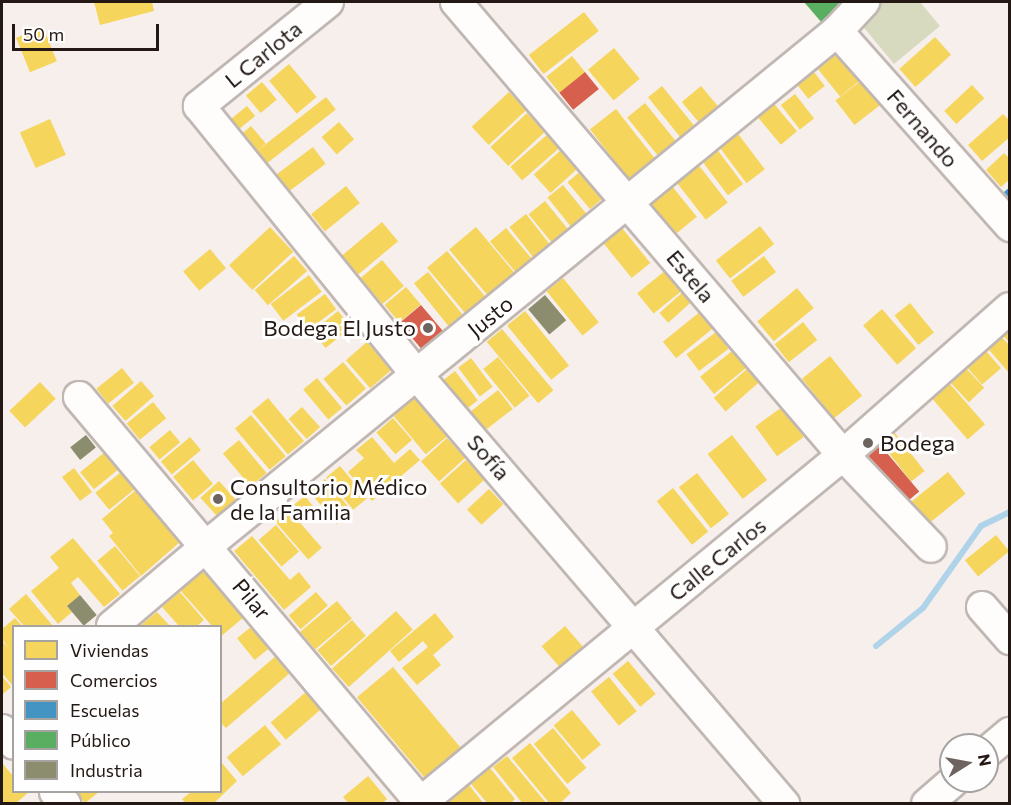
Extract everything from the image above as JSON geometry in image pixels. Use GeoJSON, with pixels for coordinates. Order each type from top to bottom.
{"type":"FeatureCollection","features":[{"type":"Feature","properties":{"kind":"street","name":"L Carlota"},"geometry":{"type":"LineString","coordinates":[[199,106],[328,2]]}},
{"type":"Feature","properties":{"kind":"street","name":"Estela"},"geometry":{"type":"LineString","coordinates":[[456,2],[843,456],[930,547]]}},
{"type":"Feature","properties":{"kind":"street","name":"Justo"},"geometry":{"type":"LineString","coordinates":[[114,625],[207,546],[837,31],[864,2]]}},
{"type":"Feature","properties":{"kind":"street","name":"Fernando"},"geometry":{"type":"LineString","coordinates":[[837,31],[1010,226]]}},
{"type":"Feature","properties":{"kind":"street","name":"Sofía"},"geometry":{"type":"LineString","coordinates":[[199,106],[417,375],[784,804]]}},
{"type":"Feature","properties":{"kind":"street","name":"Calle Carlos"},"geometry":{"type":"LineString","coordinates":[[421,803],[843,456],[1010,308]]}},
{"type":"Feature","properties":{"kind":"street","name":"Pilar"},"geometry":{"type":"LineString","coordinates":[[79,397],[207,546],[421,803]]}},
{"type":"Feature","properties":{"kind":"street"},"geometry":{"type":"LineString","coordinates":[[982,607],[1010,639]]}},
{"type":"Feature","properties":{"kind":"street"},"geometry":{"type":"LineString","coordinates":[[2,730],[12,742]]}},
{"type":"Feature","properties":{"kind":"street"},"geometry":{"type":"LineString","coordinates":[[927,804],[939,793]]}},
{"type":"Feature","properties":{"kind":"green space"},"geometry":{"type":"Polygon","coordinates":[[[873,2],[920,2],[940,26],[894,64],[855,17],[873,2]]]}},
{"type":"Feature","properties":{"kind":"building: Viviendas"},"geometry":{"type":"Polygon","coordinates":[[[94,2],[152,2],[154,11],[100,25],[94,2]]]}},
{"type":"Feature","properties":{"kind":"building: Viviendas"},"geometry":{"type":"Polygon","coordinates":[[[584,12],[599,31],[544,74],[529,55],[584,12]]]}},
{"type":"Feature","properties":{"kind":"building: Viviendas"},"geometry":{"type":"Polygon","coordinates":[[[43,27],[57,61],[30,72],[16,38],[43,27]]]}},
{"type":"Feature","properties":{"kind":"building: Viviendas"},"geometry":{"type":"Polygon","coordinates":[[[935,37],[951,55],[915,87],[899,69],[935,37]]]}},
{"type":"Feature","properties":{"kind":"building: Viviendas"},"geometry":{"type":"Polygon","coordinates":[[[834,46],[861,79],[840,96],[813,63],[834,46]]]}},
{"type":"Feature","properties":{"kind":"building: Viviendas"},"geometry":{"type":"Polygon","coordinates":[[[614,48],[640,79],[614,100],[588,70],[614,48]]]}},
{"type":"Feature","properties":{"kind":"building: Viviendas"},"geometry":{"type":"Polygon","coordinates":[[[572,56],[585,72],[560,93],[546,77],[572,56]]]}},
{"type":"Feature","properties":{"kind":"building: Viviendas"},"geometry":{"type":"Polygon","coordinates":[[[289,64],[317,97],[297,114],[269,81],[289,64]]]}},
{"type":"Feature","properties":{"kind":"building: Viviendas"},"geometry":{"type":"Polygon","coordinates":[[[810,67],[825,86],[808,99],[793,80],[810,67]]]}},
{"type":"Feature","properties":{"kind":"building: Viviendas"},"geometry":{"type":"Polygon","coordinates":[[[863,79],[882,103],[855,125],[835,101],[863,79]]]}},
{"type":"Feature","properties":{"kind":"building: Viviendas"},"geometry":{"type":"Polygon","coordinates":[[[262,82],[277,100],[261,113],[246,95],[262,82]]]}},
{"type":"Feature","properties":{"kind":"building: Viviendas"},"geometry":{"type":"Polygon","coordinates":[[[972,85],[984,98],[956,124],[944,111],[972,85]]]}},
{"type":"Feature","properties":{"kind":"building: Viviendas"},"geometry":{"type":"Polygon","coordinates":[[[662,86],[697,129],[683,140],[648,97],[662,86]]]}},
{"type":"Feature","properties":{"kind":"building: Viviendas"},"geometry":{"type":"Polygon","coordinates":[[[701,86],[720,109],[701,125],[682,102],[701,86]]]}},
{"type":"Feature","properties":{"kind":"building: Viviendas"},"geometry":{"type":"Polygon","coordinates":[[[509,92],[526,110],[489,145],[472,127],[509,92]]]}},
{"type":"Feature","properties":{"kind":"building: Viviendas"},"geometry":{"type":"Polygon","coordinates":[[[795,94],[814,118],[800,130],[781,105],[795,94]]]}},
{"type":"Feature","properties":{"kind":"building: Viviendas"},"geometry":{"type":"Polygon","coordinates":[[[326,97],[336,110],[258,171],[248,158],[326,97]]]}},
{"type":"Feature","properties":{"kind":"building: Viviendas"},"geometry":{"type":"Polygon","coordinates":[[[770,99],[797,131],[781,145],[754,112],[770,99]]]}},
{"type":"Feature","properties":{"kind":"building: Viviendas"},"geometry":{"type":"Polygon","coordinates":[[[645,103],[679,145],[661,159],[627,117],[645,103]]]}},
{"type":"Feature","properties":{"kind":"building: Viviendas"},"geometry":{"type":"Polygon","coordinates":[[[247,106],[255,116],[232,135],[224,125],[247,106]]]}},
{"type":"Feature","properties":{"kind":"building: Viviendas"},"geometry":{"type":"Polygon","coordinates":[[[616,109],[658,163],[632,183],[590,129],[616,109]]]}},
{"type":"Feature","properties":{"kind":"building: Viviendas"},"geometry":{"type":"Polygon","coordinates":[[[527,113],[545,132],[508,166],[490,147],[527,113]]]}},
{"type":"Feature","properties":{"kind":"building: Viviendas"},"geometry":{"type":"Polygon","coordinates":[[[1003,114],[1010,121],[1010,137],[982,161],[968,145],[1003,114]]]}},
{"type":"Feature","properties":{"kind":"building: Viviendas"},"geometry":{"type":"Polygon","coordinates":[[[50,119],[66,155],[36,168],[20,132],[50,119]]]}},
{"type":"Feature","properties":{"kind":"building: Viviendas"},"geometry":{"type":"Polygon","coordinates":[[[339,122],[354,139],[337,154],[322,137],[339,122]]]}},
{"type":"Feature","properties":{"kind":"building: Viviendas"},"geometry":{"type":"Polygon","coordinates":[[[251,126],[266,144],[249,158],[234,140],[251,126]]]}},
{"type":"Feature","properties":{"kind":"building: Viviendas"},"geometry":{"type":"Polygon","coordinates":[[[736,131],[765,169],[747,183],[718,145],[736,131]]]}},
{"type":"Feature","properties":{"kind":"building: Viviendas"},"geometry":{"type":"Polygon","coordinates":[[[548,134],[560,148],[522,180],[510,167],[548,134]]]}},
{"type":"Feature","properties":{"kind":"building: Viviendas"},"geometry":{"type":"Polygon","coordinates":[[[313,147],[326,164],[288,192],[275,175],[313,147]]]}},
{"type":"Feature","properties":{"kind":"building: Viviendas"},"geometry":{"type":"Polygon","coordinates":[[[716,148],[743,184],[728,195],[701,159],[716,148]]]}},
{"type":"Feature","properties":{"kind":"building: Viviendas"},"geometry":{"type":"Polygon","coordinates":[[[562,149],[579,168],[550,193],[534,174],[562,149]]]}},
{"type":"Feature","properties":{"kind":"building: Viviendas"},"geometry":{"type":"Polygon","coordinates":[[[1004,153],[1010,159],[1010,179],[1001,187],[986,170],[1004,153]]]}},
{"type":"Feature","properties":{"kind":"building: Viviendas"},"geometry":{"type":"Polygon","coordinates":[[[697,163],[728,202],[706,220],[675,180],[697,163]]]}},
{"type":"Feature","properties":{"kind":"building: Viviendas"},"geometry":{"type":"Polygon","coordinates":[[[582,170],[604,197],[590,209],[567,182],[582,170]]]}},
{"type":"Feature","properties":{"kind":"building: Viviendas"},"geometry":{"type":"Polygon","coordinates":[[[563,185],[589,217],[573,229],[547,198],[563,185]]]}},
{"type":"Feature","properties":{"kind":"building: Viviendas"},"geometry":{"type":"Polygon","coordinates":[[[671,185],[697,217],[675,234],[649,203],[671,185]]]}},
{"type":"Feature","properties":{"kind":"building: Viviendas"},"geometry":{"type":"Polygon","coordinates":[[[346,186],[360,203],[325,231],[311,214],[346,186]]]}},
{"type":"Feature","properties":{"kind":"building: Viviendas"},"geometry":{"type":"Polygon","coordinates":[[[545,201],[571,233],[554,246],[529,214],[545,201]]]}},
{"type":"Feature","properties":{"kind":"building: Viviendas"},"geometry":{"type":"Polygon","coordinates":[[[526,214],[551,246],[535,259],[509,227],[526,214]]]}},
{"type":"Feature","properties":{"kind":"building: Viviendas"},"geometry":{"type":"Polygon","coordinates":[[[382,222],[398,241],[358,275],[342,255],[382,222]]]}},
{"type":"Feature","properties":{"kind":"building: Viviendas"},"geometry":{"type":"Polygon","coordinates":[[[760,226],[774,244],[730,279],[716,260],[760,226]]]}},
{"type":"Feature","properties":{"kind":"building: Viviendas"},"geometry":{"type":"Polygon","coordinates":[[[270,227],[293,252],[252,290],[229,265],[270,227]]]}},
{"type":"Feature","properties":{"kind":"building: Viviendas"},"geometry":{"type":"Polygon","coordinates":[[[476,227],[515,274],[488,296],[449,249],[476,227]]]}},
{"type":"Feature","properties":{"kind":"building: Viviendas"},"geometry":{"type":"Polygon","coordinates":[[[506,228],[533,260],[517,274],[490,241],[506,228]]]}},
{"type":"Feature","properties":{"kind":"building: Viviendas"},"geometry":{"type":"Polygon","coordinates":[[[622,228],[650,263],[632,278],[603,243],[622,228]]]}},
{"type":"Feature","properties":{"kind":"building: Viviendas"},"geometry":{"type":"Polygon","coordinates":[[[210,249],[226,268],[199,291],[183,271],[210,249]]]}},
{"type":"Feature","properties":{"kind":"building: Viviendas"},"geometry":{"type":"Polygon","coordinates":[[[447,251],[486,297],[466,314],[427,268],[447,251]]]}},
{"type":"Feature","properties":{"kind":"building: Viviendas"},"geometry":{"type":"Polygon","coordinates":[[[294,256],[307,271],[268,305],[255,290],[294,256]]]}},
{"type":"Feature","properties":{"kind":"building: Viviendas"},"geometry":{"type":"Polygon","coordinates":[[[764,256],[776,272],[743,297],[731,281],[764,256]]]}},
{"type":"Feature","properties":{"kind":"building: Viviendas"},"geometry":{"type":"Polygon","coordinates":[[[382,260],[404,286],[382,304],[361,278],[382,260]]]}},
{"type":"Feature","properties":{"kind":"building: Viviendas"},"geometry":{"type":"Polygon","coordinates":[[[666,270],[682,290],[654,313],[637,293],[666,270]]]}},
{"type":"Feature","properties":{"kind":"building: Viviendas"},"geometry":{"type":"Polygon","coordinates":[[[428,272],[464,316],[450,328],[414,283],[428,272]]]}},
{"type":"Feature","properties":{"kind":"building: Viviendas"},"geometry":{"type":"Polygon","coordinates":[[[309,275],[322,292],[283,321],[271,304],[309,275]]]}},
{"type":"Feature","properties":{"kind":"building: Viviendas"},"geometry":{"type":"Polygon","coordinates":[[[563,278],[599,322],[583,336],[547,291],[563,278]]]}},
{"type":"Feature","properties":{"kind":"building: Viviendas"},"geometry":{"type":"Polygon","coordinates":[[[406,287],[421,305],[399,323],[385,305],[406,287]]]}},
{"type":"Feature","properties":{"kind":"building: Viviendas"},"geometry":{"type":"Polygon","coordinates":[[[797,288],[814,308],[774,341],[757,321],[797,288]]]}},
{"type":"Feature","properties":{"kind":"building: Viviendas"},"geometry":{"type":"Polygon","coordinates":[[[684,291],[693,301],[668,323],[659,313],[684,291]]]}},
{"type":"Feature","properties":{"kind":"building: Viviendas"},"geometry":{"type":"Polygon","coordinates":[[[325,294],[336,309],[308,330],[297,315],[325,294]]]}},
{"type":"Feature","properties":{"kind":"building: Viviendas"},"geometry":{"type":"Polygon","coordinates":[[[910,303],[934,333],[918,345],[894,316],[910,303]]]}},
{"type":"Feature","properties":{"kind":"building: Viviendas"},"geometry":{"type":"Polygon","coordinates":[[[882,309],[916,348],[897,365],[863,325],[882,309]]]}},
{"type":"Feature","properties":{"kind":"building: Viviendas"},"geometry":{"type":"Polygon","coordinates":[[[338,311],[351,327],[326,348],[312,332],[338,311]]]}},
{"type":"Feature","properties":{"kind":"building: Viviendas"},"geometry":{"type":"Polygon","coordinates":[[[525,311],[569,365],[551,380],[507,325],[525,311]]]}},
{"type":"Feature","properties":{"kind":"building: Viviendas"},"geometry":{"type":"Polygon","coordinates":[[[701,311],[714,327],[676,358],[663,342],[701,311]]]}},
{"type":"Feature","properties":{"kind":"building: Viviendas"},"geometry":{"type":"Polygon","coordinates":[[[1010,319],[1010,343],[998,330],[1010,319]]]}},
{"type":"Feature","properties":{"kind":"building: Viviendas"},"geometry":{"type":"Polygon","coordinates":[[[803,322],[817,340],[789,362],[775,344],[803,322]]]}},
{"type":"Feature","properties":{"kind":"building: Viviendas"},"geometry":{"type":"Polygon","coordinates":[[[502,329],[553,390],[538,403],[487,342],[502,329]]]}},
{"type":"Feature","properties":{"kind":"building: Viviendas"},"geometry":{"type":"Polygon","coordinates":[[[996,331],[1010,346],[1010,374],[983,343],[996,331]]]}},
{"type":"Feature","properties":{"kind":"building: Viviendas"},"geometry":{"type":"Polygon","coordinates":[[[716,332],[729,349],[699,371],[686,354],[716,332]]]}},
{"type":"Feature","properties":{"kind":"building: Viviendas"},"geometry":{"type":"Polygon","coordinates":[[[367,342],[391,370],[370,388],[346,360],[367,342]]]}},
{"type":"Feature","properties":{"kind":"building: Viviendas"},"geometry":{"type":"Polygon","coordinates":[[[980,344],[1001,368],[982,385],[961,360],[980,344]]]}},
{"type":"Feature","properties":{"kind":"building: Viviendas"},"geometry":{"type":"Polygon","coordinates":[[[732,351],[746,368],[714,394],[700,377],[732,351]]]}},
{"type":"Feature","properties":{"kind":"building: Viviendas"},"geometry":{"type":"Polygon","coordinates":[[[830,356],[862,396],[834,418],[802,379],[830,356]]]}},
{"type":"Feature","properties":{"kind":"building: Viviendas"},"geometry":{"type":"Polygon","coordinates":[[[498,357],[529,396],[515,408],[483,369],[498,357]]]}},
{"type":"Feature","properties":{"kind":"building: Viviendas"},"geometry":{"type":"Polygon","coordinates":[[[471,358],[493,387],[480,396],[458,368],[471,358]]]}},
{"type":"Feature","properties":{"kind":"building: Viviendas"},"geometry":{"type":"Polygon","coordinates":[[[343,362],[366,388],[346,405],[323,379],[343,362]]]}},
{"type":"Feature","properties":{"kind":"building: Viviendas"},"geometry":{"type":"Polygon","coordinates":[[[961,363],[984,388],[969,402],[946,377],[961,363]]]}},
{"type":"Feature","properties":{"kind":"building: Viviendas"},"geometry":{"type":"Polygon","coordinates":[[[122,368],[134,383],[108,404],[96,389],[122,368]]]}},
{"type":"Feature","properties":{"kind":"building: Viviendas"},"geometry":{"type":"Polygon","coordinates":[[[747,369],[759,383],[726,411],[714,398],[747,369]]]}},
{"type":"Feature","properties":{"kind":"building: Viviendas"},"geometry":{"type":"Polygon","coordinates":[[[455,371],[478,400],[466,409],[443,380],[455,371]]]}},
{"type":"Feature","properties":{"kind":"building: Viviendas"},"geometry":{"type":"Polygon","coordinates":[[[943,376],[985,424],[968,439],[926,391],[943,376]]]}},
{"type":"Feature","properties":{"kind":"building: Viviendas"},"geometry":{"type":"Polygon","coordinates":[[[317,378],[342,408],[328,419],[303,390],[317,378]]]}},
{"type":"Feature","properties":{"kind":"building: Viviendas"},"geometry":{"type":"Polygon","coordinates":[[[141,381],[154,396],[125,421],[112,406],[141,381]]]}},
{"type":"Feature","properties":{"kind":"building: Viviendas"},"geometry":{"type":"Polygon","coordinates":[[[40,382],[56,399],[25,427],[9,411],[40,382]]]}},
{"type":"Feature","properties":{"kind":"building: Viviendas"},"geometry":{"type":"Polygon","coordinates":[[[498,390],[513,409],[484,431],[470,412],[498,390]]]}},
{"type":"Feature","properties":{"kind":"building: Viviendas"},"geometry":{"type":"Polygon","coordinates":[[[268,398],[304,441],[288,454],[252,411],[268,398]]]}},
{"type":"Feature","properties":{"kind":"building: Viviendas"},"geometry":{"type":"Polygon","coordinates":[[[415,398],[447,436],[426,454],[394,416],[415,398]]]}},
{"type":"Feature","properties":{"kind":"building: Viviendas"},"geometry":{"type":"Polygon","coordinates":[[[153,402],[166,418],[140,440],[127,423],[153,402]]]}},
{"type":"Feature","properties":{"kind":"building: Viviendas"},"geometry":{"type":"Polygon","coordinates":[[[302,407],[320,427],[307,439],[289,419],[302,407]]]}},
{"type":"Feature","properties":{"kind":"building: Viviendas"},"geometry":{"type":"Polygon","coordinates":[[[782,407],[804,437],[777,456],[755,426],[782,407]]]}},
{"type":"Feature","properties":{"kind":"building: Viviendas"},"geometry":{"type":"Polygon","coordinates":[[[251,415],[286,456],[270,470],[235,428],[251,415]]]}},
{"type":"Feature","properties":{"kind":"building: Viviendas"},"geometry":{"type":"Polygon","coordinates":[[[393,418],[412,440],[395,454],[376,432],[393,418]]]}},
{"type":"Feature","properties":{"kind":"building: Viviendas"},"geometry":{"type":"Polygon","coordinates":[[[887,423],[925,471],[911,482],[874,433],[887,423]]]}},
{"type":"Feature","properties":{"kind":"building: Viviendas"},"geometry":{"type":"Polygon","coordinates":[[[170,430],[180,442],[160,460],[149,447],[170,430]]]}},
{"type":"Feature","properties":{"kind":"building: Viviendas"},"geometry":{"type":"Polygon","coordinates":[[[732,435],[767,480],[743,499],[708,454],[732,435]]]}},
{"type":"Feature","properties":{"kind":"building: Viviendas"},"geometry":{"type":"Polygon","coordinates":[[[190,437],[201,450],[172,474],[161,461],[190,437]]]}},
{"type":"Feature","properties":{"kind":"building: Viviendas"},"geometry":{"type":"Polygon","coordinates":[[[372,437],[394,463],[410,449],[420,460],[372,501],[348,472],[364,458],[356,450],[372,437]]]}},
{"type":"Feature","properties":{"kind":"building: Viviendas"},"geometry":{"type":"Polygon","coordinates":[[[447,438],[465,458],[439,481],[421,461],[447,438]]]}},
{"type":"Feature","properties":{"kind":"building: Viviendas"},"geometry":{"type":"Polygon","coordinates":[[[239,440],[267,473],[251,486],[223,453],[239,440]]]}},
{"type":"Feature","properties":{"kind":"building: Viviendas"},"geometry":{"type":"Polygon","coordinates":[[[105,452],[119,469],[94,489],[80,472],[105,452]]]}},
{"type":"Feature","properties":{"kind":"building: Viviendas"},"geometry":{"type":"Polygon","coordinates":[[[193,460],[213,484],[193,500],[173,477],[193,460]]]}},
{"type":"Feature","properties":{"kind":"building: Viviendas"},"geometry":{"type":"Polygon","coordinates":[[[466,460],[484,480],[458,503],[440,483],[466,460]]]}},
{"type":"Feature","properties":{"kind":"building: Viviendas"},"geometry":{"type":"Polygon","coordinates":[[[340,466],[367,498],[353,510],[326,478],[340,466]]]}},
{"type":"Feature","properties":{"kind":"building: Viviendas"},"geometry":{"type":"Polygon","coordinates":[[[74,468],[92,492],[80,501],[62,477],[74,468]]]}},
{"type":"Feature","properties":{"kind":"building: Viviendas"},"geometry":{"type":"Polygon","coordinates":[[[121,472],[135,489],[109,510],[95,493],[121,472]]]}},
{"type":"Feature","properties":{"kind":"building: Viviendas"},"geometry":{"type":"Polygon","coordinates":[[[948,472],[966,494],[927,525],[909,503],[948,472]]]}},
{"type":"Feature","properties":{"kind":"building: Viviendas"},"geometry":{"type":"Polygon","coordinates":[[[697,473],[729,514],[711,528],[679,487],[697,473]]]}},
{"type":"Feature","properties":{"kind":"building: Viviendas"},"geometry":{"type":"Polygon","coordinates":[[[325,479],[352,511],[337,524],[310,492],[325,479]]]}},
{"type":"Feature","properties":{"kind":"building: Viviendas","name":"Consultorio Médico de la Familia"},"geometry":{"type":"Polygon","coordinates":[[[219,481],[236,500],[217,516],[200,498],[219,481]]]}},
{"type":"Feature","properties":{"kind":"building: Viviendas"},"geometry":{"type":"Polygon","coordinates":[[[673,488],[708,532],[692,545],[657,501],[673,488]]]}},
{"type":"Feature","properties":{"kind":"building: Viviendas"},"geometry":{"type":"Polygon","coordinates":[[[489,489],[503,504],[481,525],[467,509],[489,489]]]}},
{"type":"Feature","properties":{"kind":"building: Viviendas"},"geometry":{"type":"Polygon","coordinates":[[[136,490],[180,542],[141,576],[109,536],[113,533],[102,519],[136,490]]]}},
{"type":"Feature","properties":{"kind":"building: Viviendas"},"geometry":{"type":"Polygon","coordinates":[[[305,496],[319,514],[308,523],[294,505],[305,496]]]}},
{"type":"Feature","properties":{"kind":"building: Viviendas"},"geometry":{"type":"Polygon","coordinates":[[[289,510],[322,548],[308,560],[275,522],[289,510]]]}},
{"type":"Feature","properties":{"kind":"building: Viviendas"},"geometry":{"type":"Polygon","coordinates":[[[276,525],[299,551],[282,567],[259,540],[276,525]]]}},
{"type":"Feature","properties":{"kind":"building: Viviendas"},"geometry":{"type":"Polygon","coordinates":[[[996,535],[1009,551],[978,576],[965,560],[996,535]]]}},
{"type":"Feature","properties":{"kind":"building: Viviendas"},"geometry":{"type":"Polygon","coordinates":[[[252,536],[290,580],[299,572],[311,587],[284,610],[234,551],[252,536]]]}},
{"type":"Feature","properties":{"kind":"building: Viviendas"},"geometry":{"type":"Polygon","coordinates":[[[73,538],[120,594],[104,607],[78,577],[71,583],[80,595],[67,606],[72,612],[58,624],[31,591],[59,568],[50,557],[73,538]]]}},
{"type":"Feature","properties":{"kind":"building: Viviendas"},"geometry":{"type":"Polygon","coordinates":[[[115,546],[140,576],[122,591],[97,561],[115,546]]]}},
{"type":"Feature","properties":{"kind":"building: Viviendas"},"geometry":{"type":"Polygon","coordinates":[[[203,571],[243,618],[222,635],[222,625],[211,625],[180,590],[203,571]]]}},
{"type":"Feature","properties":{"kind":"building: Viviendas"},"geometry":{"type":"Polygon","coordinates":[[[180,592],[204,620],[198,625],[178,625],[162,607],[180,592]]]}},
{"type":"Feature","properties":{"kind":"building: Viviendas"},"geometry":{"type":"Polygon","coordinates":[[[316,592],[328,606],[301,629],[289,616],[316,592]]]}},
{"type":"Feature","properties":{"kind":"building: Viviendas"},"geometry":{"type":"Polygon","coordinates":[[[26,594],[52,625],[23,625],[9,609],[26,594]]]}},
{"type":"Feature","properties":{"kind":"building: Viviendas"},"geometry":{"type":"Polygon","coordinates":[[[337,601],[352,619],[315,649],[300,632],[337,601]]]}},
{"type":"Feature","properties":{"kind":"building: Viviendas"},"geometry":{"type":"Polygon","coordinates":[[[396,611],[413,630],[349,687],[332,669],[396,611]]]}},
{"type":"Feature","properties":{"kind":"building: Viviendas"},"geometry":{"type":"Polygon","coordinates":[[[157,612],[169,625],[141,625],[157,612]]]}},
{"type":"Feature","properties":{"kind":"building: Viviendas"},"geometry":{"type":"Polygon","coordinates":[[[435,613],[454,637],[433,655],[441,665],[417,685],[402,668],[428,647],[423,641],[399,662],[390,651],[435,613]]]}},
{"type":"Feature","properties":{"kind":"building: Viviendas"},"geometry":{"type":"Polygon","coordinates":[[[15,618],[21,625],[12,625],[12,685],[2,673],[3,642],[9,648],[2,639],[2,629],[15,618]]]}},
{"type":"Feature","properties":{"kind":"building: Viviendas"},"geometry":{"type":"Polygon","coordinates":[[[352,620],[366,636],[331,666],[317,650],[352,620]]]}},
{"type":"Feature","properties":{"kind":"building: Viviendas"},"geometry":{"type":"Polygon","coordinates":[[[565,626],[583,647],[560,667],[542,646],[565,626]]]}},
{"type":"Feature","properties":{"kind":"building: Viviendas"},"geometry":{"type":"Polygon","coordinates":[[[251,627],[269,649],[255,660],[237,638],[251,627]]]}},
{"type":"Feature","properties":{"kind":"building: Viviendas"},"geometry":{"type":"Polygon","coordinates":[[[277,655],[291,672],[226,728],[222,724],[222,702],[277,655]]]}},
{"type":"Feature","properties":{"kind":"building: Viviendas"},"geometry":{"type":"Polygon","coordinates":[[[628,661],[656,694],[640,707],[613,674],[628,661]]]}},
{"type":"Feature","properties":{"kind":"building: Viviendas"},"geometry":{"type":"Polygon","coordinates":[[[393,667],[460,747],[424,778],[357,697],[393,667]]]}},
{"type":"Feature","properties":{"kind":"building: Viviendas"},"geometry":{"type":"Polygon","coordinates":[[[2,676],[11,687],[2,695],[2,676]]]}},
{"type":"Feature","properties":{"kind":"building: Viviendas"},"geometry":{"type":"Polygon","coordinates":[[[609,677],[637,711],[619,726],[591,691],[609,677]]]}},
{"type":"Feature","properties":{"kind":"building: Viviendas"},"geometry":{"type":"Polygon","coordinates":[[[307,691],[322,708],[286,740],[271,722],[307,691]]]}},
{"type":"Feature","properties":{"kind":"building: Viviendas"},"geometry":{"type":"Polygon","coordinates":[[[572,710],[601,744],[583,760],[554,725],[572,710]]]}},
{"type":"Feature","properties":{"kind":"building: Viviendas"},"geometry":{"type":"Polygon","coordinates":[[[265,725],[281,744],[243,776],[227,757],[265,725]]]}},
{"type":"Feature","properties":{"kind":"building: Viviendas"},"geometry":{"type":"Polygon","coordinates":[[[553,728],[586,768],[567,784],[534,744],[553,728]]]}},
{"type":"Feature","properties":{"kind":"building: Viviendas"},"geometry":{"type":"Polygon","coordinates":[[[530,743],[571,793],[559,804],[550,804],[512,758],[530,743]]]}},
{"type":"Feature","properties":{"kind":"building: Viviendas"},"geometry":{"type":"Polygon","coordinates":[[[507,756],[547,804],[523,804],[493,767],[507,756]]]}},
{"type":"Feature","properties":{"kind":"building: Viviendas"},"geometry":{"type":"Polygon","coordinates":[[[2,763],[12,775],[12,793],[28,793],[15,804],[2,804],[2,763]]]}},
{"type":"Feature","properties":{"kind":"building: Viviendas"},"geometry":{"type":"Polygon","coordinates":[[[222,763],[237,781],[213,804],[186,804],[182,799],[190,793],[222,793],[222,763]]]}},
{"type":"Feature","properties":{"kind":"building: Viviendas"},"geometry":{"type":"Polygon","coordinates":[[[490,768],[515,799],[510,804],[488,804],[471,784],[490,768]]]}},
{"type":"Feature","properties":{"kind":"building: Viviendas"},"geometry":{"type":"Polygon","coordinates":[[[368,776],[387,799],[382,804],[349,804],[343,797],[368,776]]]}},
{"type":"Feature","properties":{"kind":"building: Viviendas"},"geometry":{"type":"Polygon","coordinates":[[[469,785],[484,804],[447,804],[469,785]]]}},
{"type":"Feature","properties":{"kind":"building: Viviendas"},"geometry":{"type":"Polygon","coordinates":[[[76,793],[98,793],[85,803],[76,793]]]}},
{"type":"Feature","properties":{"kind":"building: Comercios"},"geometry":{"type":"Polygon","coordinates":[[[585,72],[599,89],[573,110],[559,93],[585,72]]]}},
{"type":"Feature","properties":{"kind":"building: Comercios"},"geometry":{"type":"Polygon","coordinates":[[[421,305],[445,334],[424,352],[400,323],[421,305]]]}},
{"type":"Feature","properties":{"kind":"building: Comercios"},"geometry":{"type":"Polygon","coordinates":[[[871,434],[919,491],[907,502],[859,444],[871,434]]]}},
{"type":"Feature","properties":{"kind":"building: Escuelas"},"geometry":{"type":"Polygon","coordinates":[[[1010,187],[1010,199],[1004,192],[1010,187]]]}},
{"type":"Feature","properties":{"kind":"building: Público"},"geometry":{"type":"Polygon","coordinates":[[[804,2],[847,2],[822,23],[804,2]]]}},
{"type":"Feature","properties":{"kind":"building: Industria"},"geometry":{"type":"Polygon","coordinates":[[[545,295],[566,320],[549,334],[528,309],[545,295]]]}},
{"type":"Feature","properties":{"kind":"building: Industria"},"geometry":{"type":"Polygon","coordinates":[[[86,435],[96,448],[80,460],[70,447],[86,435]]]}},
{"type":"Feature","properties":{"kind":"building: Industria"},"geometry":{"type":"Polygon","coordinates":[[[80,595],[97,615],[83,625],[67,606],[80,595]]]}},
{"type":"Feature","properties":{"kind":"waterway"},"geometry":{"type":"LineString","coordinates":[[876,646],[923,608],[981,526],[1010,512]]}},
{"type":"Feature","properties":{"kind":"place","name":"Bodega El Justo"},"geometry":{"type":"Point","coordinates":[428,328]}},
{"type":"Feature","properties":{"kind":"place","name":"Bodega"},"geometry":{"type":"Point","coordinates":[868,443]}},
{"type":"Feature","properties":{"kind":"place","name":"Consultorio Médico de la Familia"},"geometry":{"type":"Point","coordinates":[218,499]}}]}
